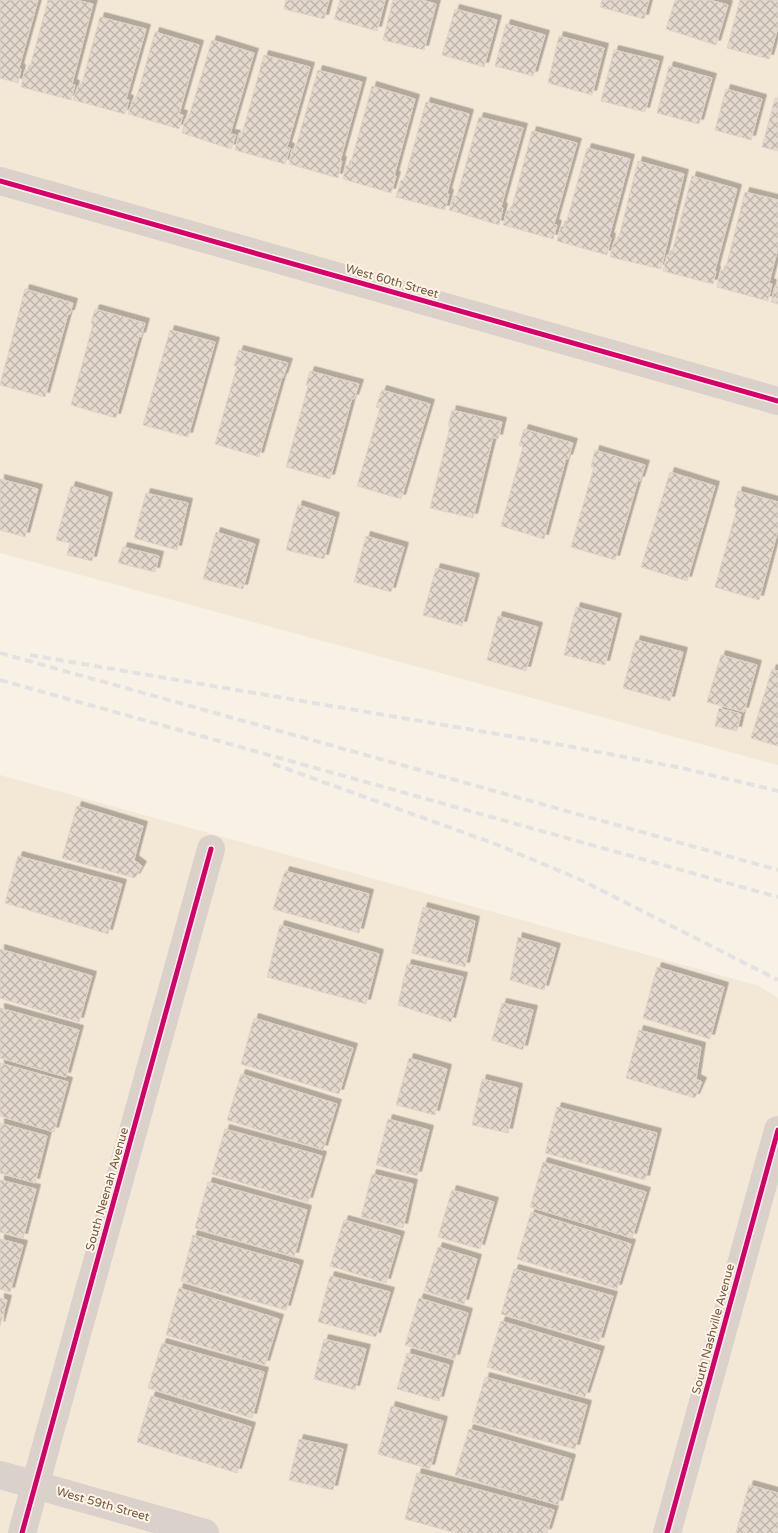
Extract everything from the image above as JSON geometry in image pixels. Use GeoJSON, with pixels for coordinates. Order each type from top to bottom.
{"type":"FeatureCollection","features":[{"type":"Feature","properties":{"kind":"street","name":"West 60th Street"},"geometry":{"type":"LineString","coordinates":[[0,181],[778,401]]}},
{"type":"Feature","properties":{"kind":"street","name":"South Neenah Avenue"},"geometry":{"type":"LineString","coordinates":[[22,1533],[211,849]]}},
{"type":"Feature","properties":{"kind":"street","name":"South Nashville Avenue"},"geometry":{"type":"LineString","coordinates":[[667,1533],[778,1130]]}},
{"type":"Feature","properties":{"kind":"street","name":"West 59th Street"},"geometry":{"type":"LineString","coordinates":[[0,1475],[205,1533]]}},
{"type":"Feature","properties":{"kind":"shaded area"},"geometry":{"type":"Polygon","coordinates":[[[0,0],[778,0],[778,765],[0,553],[0,0]]]}},
{"type":"Feature","properties":{"kind":"shaded area"},"geometry":{"type":"Polygon","coordinates":[[[0,775],[759,986],[778,998],[778,1533],[0,1533],[0,775]]]}},
{"type":"Feature","properties":{"kind":"building"},"geometry":{"type":"Polygon","coordinates":[[[0,0],[38,0],[19,68],[21,69],[18,83],[0,78],[0,0]]]}},
{"type":"Feature","properties":{"kind":"building"},"geometry":{"type":"Polygon","coordinates":[[[48,0],[75,0],[93,4],[72,84],[75,85],[71,100],[21,87],[25,70],[29,71],[48,0]]]}},
{"type":"Feature","properties":{"kind":"building"},"geometry":{"type":"Polygon","coordinates":[[[286,0],[329,0],[324,19],[284,9],[286,0]]]}},
{"type":"Feature","properties":{"kind":"building"},"geometry":{"type":"Polygon","coordinates":[[[340,0],[385,0],[377,31],[334,19],[340,0]]]}},
{"type":"Feature","properties":{"kind":"building"},"geometry":{"type":"Polygon","coordinates":[[[393,0],[422,0],[436,4],[424,50],[383,40],[393,0]]]}},
{"type":"Feature","properties":{"kind":"building"},"geometry":{"type":"Polygon","coordinates":[[[602,0],[649,0],[644,19],[600,7],[602,0]]]}},
{"type":"Feature","properties":{"kind":"building"},"geometry":{"type":"Polygon","coordinates":[[[675,0],[710,0],[728,5],[716,45],[666,29],[675,0]]]}},
{"type":"Feature","properties":{"kind":"building"},"geometry":{"type":"Polygon","coordinates":[[[740,0],[778,0],[778,27],[769,59],[727,48],[740,0]]]}},
{"type":"Feature","properties":{"kind":"building"},"geometry":{"type":"Polygon","coordinates":[[[455,9],[497,20],[484,67],[442,55],[455,9]]]}},
{"type":"Feature","properties":{"kind":"building"},"geometry":{"type":"Polygon","coordinates":[[[100,17],[146,29],[126,99],[129,100],[125,114],[73,100],[78,86],[81,87],[100,17]]]}},
{"type":"Feature","properties":{"kind":"building"},"geometry":{"type":"Polygon","coordinates":[[[506,24],[545,35],[533,76],[495,66],[506,24]]]}},
{"type":"Feature","properties":{"kind":"building"},"geometry":{"type":"Polygon","coordinates":[[[155,32],[199,45],[179,114],[183,115],[179,129],[128,114],[133,99],[136,100],[155,32]]]}},
{"type":"Feature","properties":{"kind":"building"},"geometry":{"type":"Polygon","coordinates":[[[559,36],[604,48],[592,95],[548,83],[559,36]]]}},
{"type":"Feature","properties":{"kind":"building"},"geometry":{"type":"Polygon","coordinates":[[[212,40],[254,53],[230,134],[236,135],[231,149],[182,133],[185,119],[188,120],[212,40]]]}},
{"type":"Feature","properties":{"kind":"building"},"geometry":{"type":"Polygon","coordinates":[[[614,50],[659,61],[645,112],[601,101],[614,50]]]}},
{"type":"Feature","properties":{"kind":"building"},"geometry":{"type":"Polygon","coordinates":[[[264,55],[310,67],[287,147],[290,148],[285,164],[235,150],[239,133],[242,134],[264,55]]]}},
{"type":"Feature","properties":{"kind":"building"},"geometry":{"type":"Polygon","coordinates":[[[669,66],[712,78],[699,124],[657,113],[669,66]]]}},
{"type":"Feature","properties":{"kind":"building"},"geometry":{"type":"Polygon","coordinates":[[[318,70],[362,82],[340,161],[342,161],[338,178],[289,164],[292,149],[295,150],[318,70]]]}},
{"type":"Feature","properties":{"kind":"building"},"geometry":{"type":"Polygon","coordinates":[[[372,86],[415,99],[391,193],[343,179],[346,165],[350,166],[372,86]]]}},
{"type":"Feature","properties":{"kind":"building"},"geometry":{"type":"Polygon","coordinates":[[[726,89],[762,99],[751,140],[715,130],[726,89]]]}},
{"type":"Feature","properties":{"kind":"building"},"geometry":{"type":"Polygon","coordinates":[[[775,98],[778,99],[778,151],[762,147],[775,98]]]}},
{"type":"Feature","properties":{"kind":"building"},"geometry":{"type":"Polygon","coordinates":[[[426,102],[469,114],[447,193],[449,194],[445,210],[396,197],[401,180],[404,181],[426,102]]]}},
{"type":"Feature","properties":{"kind":"building"},"geometry":{"type":"Polygon","coordinates":[[[479,117],[523,128],[501,207],[503,208],[499,225],[449,210],[454,196],[457,196],[479,117]]]}},
{"type":"Feature","properties":{"kind":"building"},"geometry":{"type":"Polygon","coordinates":[[[532,131],[577,143],[554,224],[557,225],[553,239],[503,225],[507,211],[511,211],[532,131]]]}},
{"type":"Feature","properties":{"kind":"building"},"geometry":{"type":"Polygon","coordinates":[[[587,148],[630,159],[609,237],[611,238],[607,255],[557,241],[561,226],[565,227],[587,148]]]}},
{"type":"Feature","properties":{"kind":"building"},"geometry":{"type":"Polygon","coordinates":[[[638,161],[684,174],[661,269],[610,257],[614,241],[618,241],[638,161]]]}},
{"type":"Feature","properties":{"kind":"building"},"geometry":{"type":"Polygon","coordinates":[[[692,176],[737,189],[713,284],[663,271],[667,255],[671,256],[692,176]]]}},
{"type":"Feature","properties":{"kind":"building"},"geometry":{"type":"Polygon","coordinates":[[[745,192],[778,200],[778,248],[769,283],[772,284],[768,301],[717,287],[721,270],[725,271],[745,192]]]}},
{"type":"Feature","properties":{"kind":"building"},"geometry":{"type":"Polygon","coordinates":[[[775,286],[778,286],[778,304],[771,302],[775,286]]]}},
{"type":"Feature","properties":{"kind":"building"},"geometry":{"type":"Polygon","coordinates":[[[25,289],[73,303],[70,314],[68,314],[45,397],[0,385],[25,289]]]}},
{"type":"Feature","properties":{"kind":"building"},"geometry":{"type":"Polygon","coordinates":[[[95,309],[145,323],[141,337],[139,336],[116,418],[71,405],[93,324],[91,323],[95,309]]]}},
{"type":"Feature","properties":{"kind":"building"},"geometry":{"type":"Polygon","coordinates":[[[170,330],[215,342],[188,437],[143,425],[170,330]]]}},
{"type":"Feature","properties":{"kind":"building"},"geometry":{"type":"Polygon","coordinates":[[[239,350],[288,363],[282,377],[259,457],[215,444],[237,366],[234,366],[239,350]]]}},
{"type":"Feature","properties":{"kind":"building"},"geometry":{"type":"Polygon","coordinates":[[[310,371],[359,384],[354,399],[352,398],[330,479],[286,467],[308,386],[306,385],[310,371]]]}},
{"type":"Feature","properties":{"kind":"building"},"geometry":{"type":"Polygon","coordinates":[[[382,390],[430,404],[401,499],[357,486],[380,408],[376,407],[382,390]]]}},
{"type":"Feature","properties":{"kind":"building"},"geometry":{"type":"Polygon","coordinates":[[[452,410],[502,422],[498,439],[493,437],[473,518],[430,508],[450,426],[448,426],[452,410]]]}},
{"type":"Feature","properties":{"kind":"building"},"geometry":{"type":"Polygon","coordinates":[[[524,429],[573,443],[568,459],[566,458],[544,539],[501,526],[523,447],[519,445],[524,429]]]}},
{"type":"Feature","properties":{"kind":"building"},"geometry":{"type":"Polygon","coordinates":[[[595,450],[645,465],[640,481],[638,480],[615,560],[571,547],[594,467],[591,467],[595,450]]]}},
{"type":"Feature","properties":{"kind":"building"},"geometry":{"type":"Polygon","coordinates":[[[670,472],[715,486],[687,581],[641,567],[670,472]]]}},
{"type":"Feature","properties":{"kind":"building"},"geometry":{"type":"Polygon","coordinates":[[[0,479],[38,489],[25,537],[0,530],[0,479]]]}},
{"type":"Feature","properties":{"kind":"building"},"geometry":{"type":"Polygon","coordinates":[[[71,486],[108,497],[92,561],[67,555],[70,543],[56,540],[71,486]]]}},
{"type":"Feature","properties":{"kind":"building"},"geometry":{"type":"Polygon","coordinates":[[[738,491],[778,502],[778,530],[759,600],[715,587],[737,508],[734,507],[738,491]]]}},
{"type":"Feature","properties":{"kind":"building"},"geometry":{"type":"Polygon","coordinates":[[[146,493],[188,503],[177,550],[134,538],[146,493]]]}},
{"type":"Feature","properties":{"kind":"building"},"geometry":{"type":"Polygon","coordinates":[[[298,505],[335,517],[324,559],[286,550],[298,505]]]}},
{"type":"Feature","properties":{"kind":"building"},"geometry":{"type":"Polygon","coordinates":[[[216,532],[255,544],[243,589],[203,579],[216,532]]]}},
{"type":"Feature","properties":{"kind":"building"},"geometry":{"type":"Polygon","coordinates":[[[366,536],[404,547],[391,592],[354,582],[366,536]]]}},
{"type":"Feature","properties":{"kind":"building"},"geometry":{"type":"Polygon","coordinates":[[[123,547],[159,556],[155,572],[118,563],[123,547]]]}},
{"type":"Feature","properties":{"kind":"building"},"geometry":{"type":"Polygon","coordinates":[[[436,568],[475,578],[462,626],[423,615],[436,568]]]}},
{"type":"Feature","properties":{"kind":"building"},"geometry":{"type":"Polygon","coordinates":[[[576,607],[617,618],[605,665],[564,655],[576,607]]]}},
{"type":"Feature","properties":{"kind":"building"},"geometry":{"type":"Polygon","coordinates":[[[498,616],[538,627],[526,671],[487,660],[498,616]]]}},
{"type":"Feature","properties":{"kind":"building"},"geometry":{"type":"Polygon","coordinates":[[[636,640],[683,652],[670,701],[623,688],[636,640]]]}},
{"type":"Feature","properties":{"kind":"building"},"geometry":{"type":"Polygon","coordinates":[[[721,655],[757,665],[744,712],[707,702],[721,655]]]}},
{"type":"Feature","properties":{"kind":"building"},"geometry":{"type":"Polygon","coordinates":[[[772,669],[778,671],[778,746],[751,738],[772,669]]]}},
{"type":"Feature","properties":{"kind":"building"},"geometry":{"type":"Polygon","coordinates":[[[719,708],[741,714],[737,731],[715,726],[719,708]]]}},
{"type":"Feature","properties":{"kind":"building"},"geometry":{"type":"Polygon","coordinates":[[[77,806],[143,826],[134,860],[142,866],[135,878],[62,858],[77,806]]]}},
{"type":"Feature","properties":{"kind":"building"},"geometry":{"type":"Polygon","coordinates":[[[18,856],[122,884],[108,934],[5,903],[18,856]]]}},
{"type":"Feature","properties":{"kind":"building"},"geometry":{"type":"Polygon","coordinates":[[[285,871],[369,894],[359,933],[273,909],[285,871]]]}},
{"type":"Feature","properties":{"kind":"building"},"geometry":{"type":"Polygon","coordinates":[[[423,907],[475,921],[465,967],[412,953],[423,907]]]}},
{"type":"Feature","properties":{"kind":"building"},"geometry":{"type":"Polygon","coordinates":[[[280,925],[379,954],[366,1004],[267,977],[280,925]]]}},
{"type":"Feature","properties":{"kind":"building"},"geometry":{"type":"Polygon","coordinates":[[[518,937],[556,948],[544,990],[510,980],[518,937]]]}},
{"type":"Feature","properties":{"kind":"building"},"geometry":{"type":"Polygon","coordinates":[[[0,949],[92,976],[79,1022],[0,998],[0,949]]]}},
{"type":"Feature","properties":{"kind":"building"},"geometry":{"type":"Polygon","coordinates":[[[407,964],[463,977],[451,1022],[398,1005],[407,964]]]}},
{"type":"Feature","properties":{"kind":"building"},"geometry":{"type":"Polygon","coordinates":[[[657,967],[724,987],[710,1039],[643,1018],[657,967]]]}},
{"type":"Feature","properties":{"kind":"building"},"geometry":{"type":"Polygon","coordinates":[[[502,1003],[533,1010],[523,1050],[492,1040],[502,1003]]]}},
{"type":"Feature","properties":{"kind":"building"},"geometry":{"type":"Polygon","coordinates":[[[0,1008],[79,1030],[66,1077],[0,1058],[0,1008]]]}},
{"type":"Feature","properties":{"kind":"building"},"geometry":{"type":"Polygon","coordinates":[[[254,1018],[353,1048],[339,1094],[241,1064],[254,1018]]]}},
{"type":"Feature","properties":{"kind":"building"},"geometry":{"type":"Polygon","coordinates":[[[639,1030],[701,1047],[696,1079],[702,1082],[695,1098],[626,1078],[639,1030]]]}},
{"type":"Feature","properties":{"kind":"building"},"geometry":{"type":"Polygon","coordinates":[[[409,1058],[447,1069],[435,1115],[396,1105],[409,1058]]]}},
{"type":"Feature","properties":{"kind":"building"},"geometry":{"type":"Polygon","coordinates":[[[0,1063],[68,1082],[54,1132],[0,1116],[0,1063]]]}},
{"type":"Feature","properties":{"kind":"building"},"geometry":{"type":"Polygon","coordinates":[[[241,1074],[337,1104],[323,1150],[227,1120],[241,1074]]]}},
{"type":"Feature","properties":{"kind":"building"},"geometry":{"type":"Polygon","coordinates":[[[482,1079],[518,1088],[508,1133],[472,1125],[482,1079]]]}},
{"type":"Feature","properties":{"kind":"building"},"geometry":{"type":"Polygon","coordinates":[[[557,1107],[657,1133],[645,1180],[545,1153],[557,1107]]]}},
{"type":"Feature","properties":{"kind":"building"},"geometry":{"type":"Polygon","coordinates":[[[388,1119],[429,1130],[417,1176],[376,1165],[388,1119]]]}},
{"type":"Feature","properties":{"kind":"building"},"geometry":{"type":"Polygon","coordinates":[[[0,1123],[47,1136],[35,1183],[0,1173],[0,1123]]]}},
{"type":"Feature","properties":{"kind":"building"},"geometry":{"type":"Polygon","coordinates":[[[225,1129],[322,1156],[308,1202],[212,1174],[225,1129]]]}},
{"type":"Feature","properties":{"kind":"building"},"geometry":{"type":"Polygon","coordinates":[[[543,1162],[646,1192],[632,1238],[530,1207],[543,1162]]]}},
{"type":"Feature","properties":{"kind":"building"},"geometry":{"type":"Polygon","coordinates":[[[372,1174],[413,1184],[403,1228],[361,1217],[372,1174]]]}},
{"type":"Feature","properties":{"kind":"building"},"geometry":{"type":"Polygon","coordinates":[[[0,1180],[36,1189],[23,1238],[0,1232],[0,1180]]]}},
{"type":"Feature","properties":{"kind":"building"},"geometry":{"type":"Polygon","coordinates":[[[208,1182],[307,1210],[294,1257],[195,1228],[208,1182]]]}},
{"type":"Feature","properties":{"kind":"building"},"geometry":{"type":"Polygon","coordinates":[[[452,1190],[494,1202],[480,1249],[438,1237],[452,1190]]]}},
{"type":"Feature","properties":{"kind":"building"},"geometry":{"type":"Polygon","coordinates":[[[531,1212],[631,1244],[617,1289],[517,1259],[531,1212]]]}},
{"type":"Feature","properties":{"kind":"building"},"geometry":{"type":"Polygon","coordinates":[[[344,1220],[400,1236],[386,1283],[330,1266],[344,1220]]]}},
{"type":"Feature","properties":{"kind":"building"},"geometry":{"type":"Polygon","coordinates":[[[193,1235],[299,1265],[286,1310],[181,1281],[193,1235]]]}},
{"type":"Feature","properties":{"kind":"building"},"geometry":{"type":"Polygon","coordinates":[[[0,1239],[23,1245],[10,1292],[0,1289],[0,1239]]]}},
{"type":"Feature","properties":{"kind":"building"},"geometry":{"type":"Polygon","coordinates":[[[438,1247],[477,1259],[464,1304],[424,1291],[438,1247]]]}},
{"type":"Feature","properties":{"kind":"building"},"geometry":{"type":"Polygon","coordinates":[[[514,1269],[613,1296],[599,1342],[501,1314],[514,1269]]]}},
{"type":"Feature","properties":{"kind":"building"},"geometry":{"type":"Polygon","coordinates":[[[330,1276],[390,1292],[376,1337],[318,1322],[330,1276]]]}},
{"type":"Feature","properties":{"kind":"building"},"geometry":{"type":"Polygon","coordinates":[[[179,1288],[279,1319],[265,1365],[166,1335],[179,1288]]]}},
{"type":"Feature","properties":{"kind":"building"},"geometry":{"type":"Polygon","coordinates":[[[0,1298],[7,1300],[0,1326],[0,1298]]]}},
{"type":"Feature","properties":{"kind":"building"},"geometry":{"type":"Polygon","coordinates":[[[419,1298],[468,1313],[455,1359],[405,1345],[419,1298]]]}},
{"type":"Feature","properties":{"kind":"building"},"geometry":{"type":"Polygon","coordinates":[[[501,1321],[600,1351],[585,1397],[487,1367],[501,1321]]]}},
{"type":"Feature","properties":{"kind":"building"},"geometry":{"type":"Polygon","coordinates":[[[324,1339],[366,1349],[355,1390],[314,1379],[324,1339]]]}},
{"type":"Feature","properties":{"kind":"building"},"geometry":{"type":"Polygon","coordinates":[[[162,1343],[264,1372],[252,1418],[148,1388],[162,1343]]]}},
{"type":"Feature","properties":{"kind":"building"},"geometry":{"type":"Polygon","coordinates":[[[407,1353],[449,1365],[439,1401],[397,1389],[407,1353]]]}},
{"type":"Feature","properties":{"kind":"building"},"geometry":{"type":"Polygon","coordinates":[[[485,1377],[587,1405],[575,1449],[472,1422],[485,1377]]]}},
{"type":"Feature","properties":{"kind":"building"},"geometry":{"type":"Polygon","coordinates":[[[151,1396],[251,1427],[237,1473],[137,1442],[151,1396]]]}},
{"type":"Feature","properties":{"kind":"building"},"geometry":{"type":"Polygon","coordinates":[[[391,1406],[443,1421],[430,1469],[378,1454],[391,1406]]]}},
{"type":"Feature","properties":{"kind":"building"},"geometry":{"type":"Polygon","coordinates":[[[469,1429],[571,1459],[558,1505],[455,1475],[469,1429]]]}},
{"type":"Feature","properties":{"kind":"building"},"geometry":{"type":"Polygon","coordinates":[[[299,1439],[343,1449],[333,1490],[289,1480],[299,1439]]]}},
{"type":"Feature","properties":{"kind":"building"},"geometry":{"type":"Polygon","coordinates":[[[417,1473],[554,1510],[547,1533],[456,1533],[405,1519],[417,1473]]]}},
{"type":"Feature","properties":{"kind":"building"},"geometry":{"type":"Polygon","coordinates":[[[749,1485],[778,1493],[778,1533],[736,1533],[749,1485]]]}},
{"type":"Feature","properties":{"kind":"railway"},"geometry":{"type":"LineString","coordinates":[[0,653],[778,870]]}},
{"type":"Feature","properties":{"kind":"railway"},"geometry":{"type":"LineString","coordinates":[[30,655],[562,745],[682,768],[778,791]]}},
{"type":"Feature","properties":{"kind":"railway"},"geometry":{"type":"LineString","coordinates":[[0,680],[778,897]]}},
{"type":"Feature","properties":{"kind":"railway"},"geometry":{"type":"LineString","coordinates":[[273,764],[493,843],[579,879],[778,980]]}},
{"type":"Feature","properties":{"kind":"cycle path"},"geometry":{"type":"LineString","coordinates":[[0,181],[778,401]]}},
{"type":"Feature","properties":{"kind":"cycle path"},"geometry":{"type":"LineString","coordinates":[[22,1533],[211,849]]}},
{"type":"Feature","properties":{"kind":"cycle path"},"geometry":{"type":"LineString","coordinates":[[667,1533],[778,1130]]}}]}
